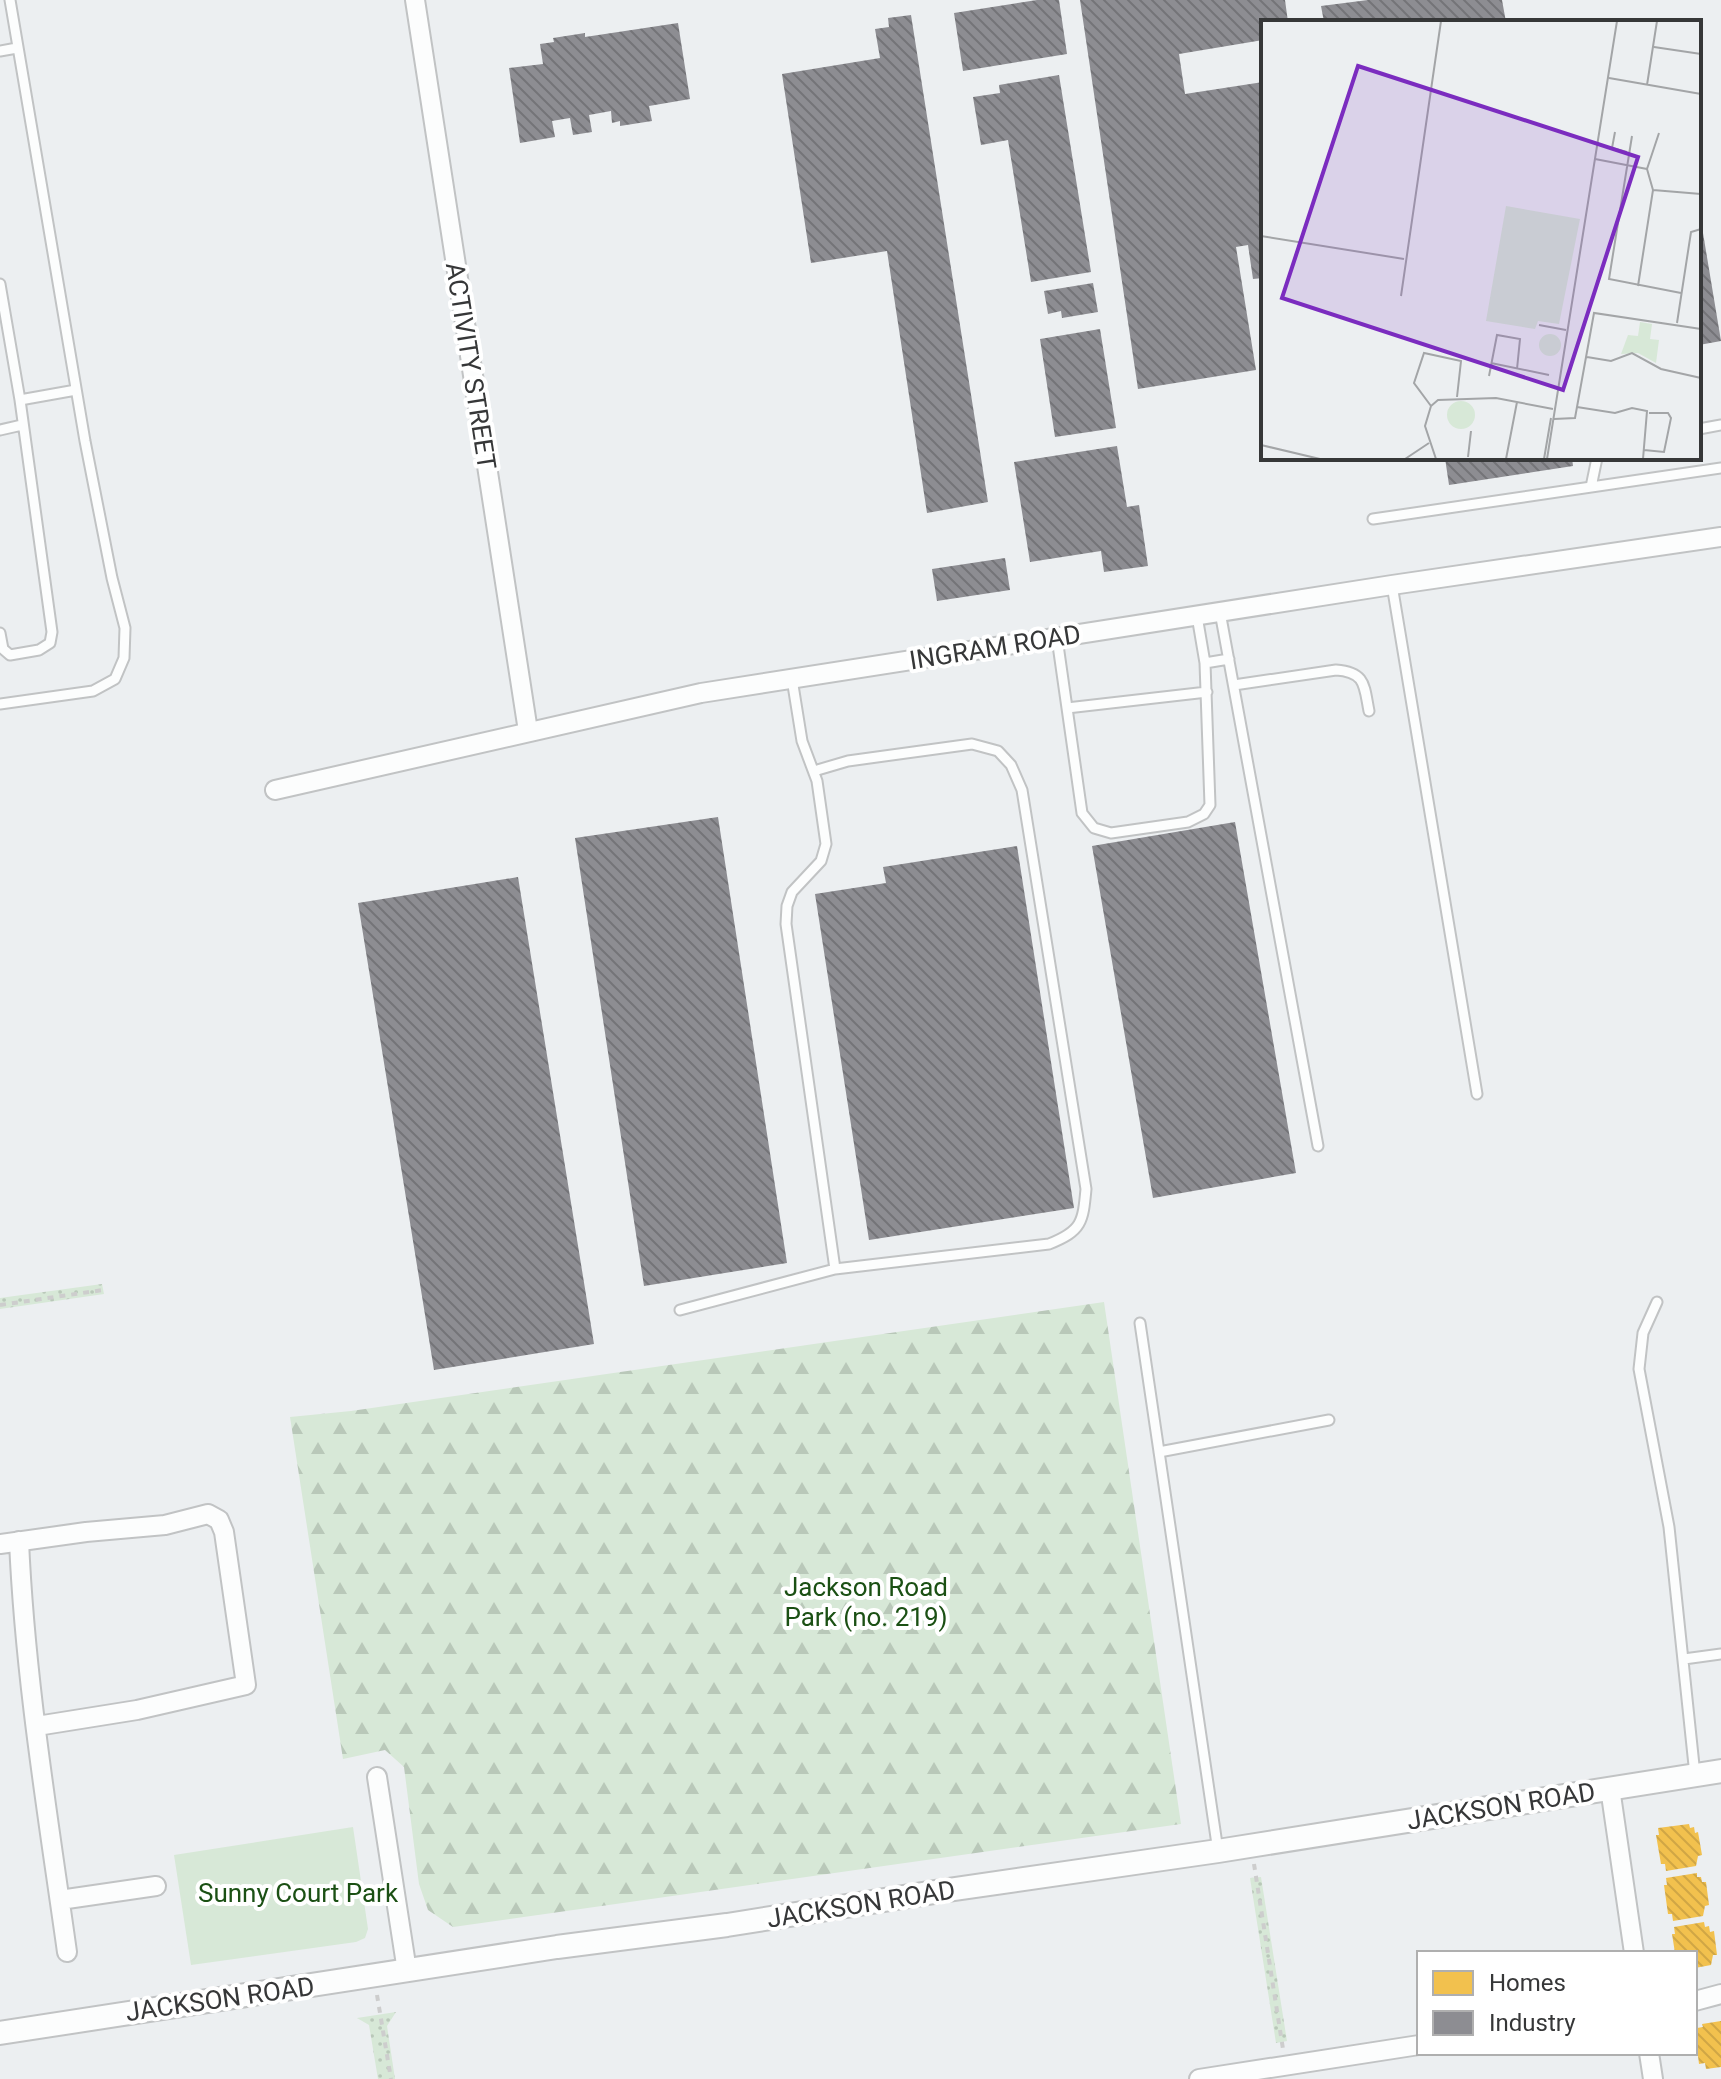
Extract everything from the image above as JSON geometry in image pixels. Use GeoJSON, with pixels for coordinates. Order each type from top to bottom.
{"type":"FeatureCollection","features":[{"type":"Feature","properties":{"kind":"street","name":"ACTIVITY STREET"},"geometry":{"type":"LineString","coordinates":[[415,0],[528,731]]}},
{"type":"Feature","properties":{"kind":"street","name":"INGRAM ROAD"},"geometry":{"type":"LineString","coordinates":[[275,790],[701,693],[1721,537]]}},
{"type":"Feature","properties":{"kind":"street"},"geometry":{"type":"LineString","coordinates":[[37,1726],[137,1710],[246,1685],[224,1532],[219,1520],[208,1514],[165,1525],[9,1543],[67,1952]]}},
{"type":"Feature","properties":{"kind":"street","name":"JACKSON ROAD"},"geometry":{"type":"LineString","coordinates":[[0,2033],[1251,1846],[1721,1771]]}},
{"type":"Feature","properties":{"kind":"street"},"geometry":{"type":"LineString","coordinates":[[377,1777],[407,1971]]}},
{"type":"Feature","properties":{"kind":"street"},"geometry":{"type":"LineString","coordinates":[[1610,1788],[1634,1951]]}},
{"type":"Feature","properties":{"kind":"street"},"geometry":{"type":"LineString","coordinates":[[60,1900],[156,1886]]}},
{"type":"Feature","properties":{"kind":"street"},"geometry":{"type":"LineString","coordinates":[[1697,2000],[1721,1994]]}},
{"type":"Feature","properties":{"kind":"street"},"geometry":{"type":"LineString","coordinates":[[1199,2079],[1417,2045]]}},
{"type":"Feature","properties":{"kind":"street"},"geometry":{"type":"LineString","coordinates":[[1649,2055],[1653,2079]]}},
{"type":"Feature","properties":{"kind":"lane"},"geometry":{"type":"LineString","coordinates":[[0,704],[93,691],[115,679],[124,658],[125,628],[112,578],[76,390],[10,0]]}},
{"type":"Feature","properties":{"kind":"lane"},"geometry":{"type":"LineString","coordinates":[[0,51],[17,48]]}},
{"type":"Feature","properties":{"kind":"lane"},"geometry":{"type":"LineString","coordinates":[[0,284],[20,400],[52,632],[50,643],[39,650],[10,655],[3,649],[0,633]]}},
{"type":"Feature","properties":{"kind":"lane"},"geometry":{"type":"LineString","coordinates":[[20,400],[76,390]]}},
{"type":"Feature","properties":{"kind":"lane"},"geometry":{"type":"LineString","coordinates":[[0,430],[22,425]]}},
{"type":"Feature","properties":{"kind":"lane"},"geometry":{"type":"LineString","coordinates":[[1701,429],[1721,425]]}},
{"type":"Feature","properties":{"kind":"lane"},"geometry":{"type":"LineString","coordinates":[[1591,487],[1597,460]]}},
{"type":"Feature","properties":{"kind":"lane"},"geometry":{"type":"LineString","coordinates":[[1373,519],[1721,468]]}},
{"type":"Feature","properties":{"kind":"lane"},"geometry":{"type":"LineString","coordinates":[[1392,585],[1477,1094]]}},
{"type":"Feature","properties":{"kind":"lane"},"geometry":{"type":"LineString","coordinates":[[1220,612],[1318,1146]]}},
{"type":"Feature","properties":{"kind":"lane"},"geometry":{"type":"LineString","coordinates":[[1057,638],[1082,813],[1094,828],[1111,833],[1188,822],[1204,814],[1210,805],[1207,692],[1197,616]]}},
{"type":"Feature","properties":{"kind":"lane"},"geometry":{"type":"LineString","coordinates":[[1205,663],[1229,659]]}},
{"type":"Feature","properties":{"kind":"lane"},"geometry":{"type":"LineString","coordinates":[[1234,685],[1336,670],[1348,671],[1358,675],[1363,683],[1369,711]]}},
{"type":"Feature","properties":{"kind":"lane"},"geometry":{"type":"LineString","coordinates":[[792,679],[802,741],[814,771],[826,844],[821,861],[792,892],[786,924],[835,1269]]}},
{"type":"Feature","properties":{"kind":"lane"},"geometry":{"type":"LineString","coordinates":[[1067,708],[1207,692]]}},
{"type":"Feature","properties":{"kind":"lane"},"geometry":{"type":"LineString","coordinates":[[680,1310],[835,1269],[1049,1244],[1072,1235],[1084,1217],[1086,1189],[1022,790],[1011,765],[998,751],[972,744],[848,761],[814,771]]}},
{"type":"Feature","properties":{"kind":"lane"},"geometry":{"type":"LineString","coordinates":[[1657,1302],[1643,1333],[1639,1369],[1669,1527],[1695,1775]]}},
{"type":"Feature","properties":{"kind":"lane"},"geometry":{"type":"LineString","coordinates":[[1140,1323],[1218,1851]]}},
{"type":"Feature","properties":{"kind":"lane"},"geometry":{"type":"LineString","coordinates":[[1159,1452],[1329,1420]]}},
{"type":"Feature","properties":{"kind":"lane"},"geometry":{"type":"LineString","coordinates":[[1684,1659],[1721,1654]]}},
{"type":"Feature","properties":{"kind":"path"},"geometry":{"type":"LineString","coordinates":[[0,1305],[103,1290]]}},
{"type":"Feature","properties":{"kind":"path"},"geometry":{"type":"LineString","coordinates":[[1251,1846],[1285,2065]]}},
{"type":"Feature","properties":{"kind":"path"},"geometry":{"type":"LineString","coordinates":[[372,1977],[391,2079]]}},
{"type":"Feature","properties":{"kind":"green space"},"geometry":{"type":"Polygon","coordinates":[[[102,1284],[104,1294],[0,1309],[0,1298],[102,1284]]]}},
{"type":"Feature","properties":{"kind":"green space","name":"Jackson Road Park (no. 219)"},"geometry":{"type":"Polygon","coordinates":[[[1104,1302],[1181,1824],[453,1927],[428,1910],[419,1884],[404,1767],[385,1750],[343,1759],[290,1417],[351,1411],[1104,1302]]]}},
{"type":"Feature","properties":{"kind":"green space","name":"Sunny Court Park"},"geometry":{"type":"Polygon","coordinates":[[[353,1827],[368,1929],[365,1938],[356,1942],[191,1965],[174,1855],[353,1827]]]}},
{"type":"Feature","properties":{"kind":"green space"},"geometry":{"type":"Polygon","coordinates":[[[1261,1877],[1287,2041],[1276,2043],[1250,1878],[1261,1877]]]}},
{"type":"Feature","properties":{"kind":"green space"},"geometry":{"type":"Polygon","coordinates":[[[396,2012],[387,2026],[395,2079],[378,2079],[369,2025],[357,2018],[396,2012]]]}},
{"type":"Feature","properties":{"kind":"building: Homes"},"geometry":{"type":"Polygon","coordinates":[[[1689,1824],[1690,1828],[1694,1827],[1695,1833],[1698,1832],[1702,1855],[1698,1856],[1696,1866],[1666,1871],[1665,1864],[1661,1864],[1656,1835],[1659,1835],[1658,1828],[1689,1824]]]}},
{"type":"Feature","properties":{"kind":"building: Homes"},"geometry":{"type":"Polygon","coordinates":[[[1697,1873],[1702,1882],[1706,1882],[1709,1905],[1705,1906],[1703,1916],[1673,1921],[1672,1914],[1668,1914],[1666,1878],[1697,1873]]]}},
{"type":"Feature","properties":{"kind":"building: Homes"},"geometry":{"type":"Polygon","coordinates":[[[1704,1922],[1710,1932],[1714,1931],[1717,1955],[1713,1955],[1711,1965],[1697,1968],[1697,1951],[1675,1951],[1674,1927],[1704,1922]]]}},
{"type":"Feature","properties":{"kind":"building: Homes"},"geometry":{"type":"Polygon","coordinates":[[[1721,2021],[1721,2067],[1706,2069],[1705,2063],[1699,2064],[1697,2028],[1703,2027],[1702,2024],[1721,2021]]]}},
{"type":"Feature","properties":{"kind":"building: Industry"},"geometry":{"type":"Polygon","coordinates":[[[1037,0],[1059,0],[1067,54],[963,71],[954,13],[1037,0]]]}},
{"type":"Feature","properties":{"kind":"building: Industry"},"geometry":{"type":"Polygon","coordinates":[[[1080,0],[1285,0],[1288,20],[1261,20],[1261,40],[1179,54],[1185,94],[1261,82],[1261,278],[1253,279],[1248,245],[1236,247],[1256,370],[1138,389],[1080,0]]]}},
{"type":"Feature","properties":{"kind":"building: Industry"},"geometry":{"type":"Polygon","coordinates":[[[1368,0],[1502,0],[1506,20],[1324,20],[1321,6],[1368,0]]]}},
{"type":"Feature","properties":{"kind":"building: Industry"},"geometry":{"type":"Polygon","coordinates":[[[911,15],[988,502],[927,513],[887,251],[811,263],[782,74],[880,58],[875,29],[889,27],[888,18],[911,15]]]}},
{"type":"Feature","properties":{"kind":"building: Industry"},"geometry":{"type":"Polygon","coordinates":[[[678,23],[690,99],[649,106],[652,121],[620,126],[620,121],[612,123],[611,111],[589,115],[592,132],[573,135],[570,118],[552,121],[555,137],[520,143],[509,68],[543,64],[540,44],[554,42],[553,38],[585,33],[585,37],[678,23]]]}},
{"type":"Feature","properties":{"kind":"building: Industry"},"geometry":{"type":"Polygon","coordinates":[[[1059,75],[1091,272],[1031,282],[1008,140],[981,145],[973,97],[1000,93],[999,85],[1059,75]]]}},
{"type":"Feature","properties":{"kind":"building: Industry"},"geometry":{"type":"Polygon","coordinates":[[[1701,221],[1721,341],[1701,345],[1701,221]]]}},
{"type":"Feature","properties":{"kind":"building: Industry"},"geometry":{"type":"Polygon","coordinates":[[[1093,283],[1098,312],[1062,318],[1061,311],[1048,314],[1044,291],[1093,283]]]}},
{"type":"Feature","properties":{"kind":"building: Industry"},"geometry":{"type":"Polygon","coordinates":[[[1100,329],[1116,428],[1055,437],[1040,339],[1100,329]]]}},
{"type":"Feature","properties":{"kind":"building: Industry"},"geometry":{"type":"Polygon","coordinates":[[[1117,446],[1127,507],[1139,505],[1148,566],[1104,572],[1101,551],[1030,562],[1014,462],[1117,446]]]}},
{"type":"Feature","properties":{"kind":"building: Industry"},"geometry":{"type":"Polygon","coordinates":[[[1445,460],[1572,460],[1573,466],[1449,485],[1445,460]]]}},
{"type":"Feature","properties":{"kind":"building: Industry"},"geometry":{"type":"Polygon","coordinates":[[[1005,558],[1010,590],[937,601],[932,569],[1005,558]]]}},
{"type":"Feature","properties":{"kind":"building: Industry"},"geometry":{"type":"Polygon","coordinates":[[[718,817],[787,1263],[644,1286],[575,838],[718,817]]]}},
{"type":"Feature","properties":{"kind":"building: Industry"},"geometry":{"type":"Polygon","coordinates":[[[1235,822],[1296,1173],[1153,1198],[1092,846],[1235,822]]]}},
{"type":"Feature","properties":{"kind":"building: Industry"},"geometry":{"type":"Polygon","coordinates":[[[1017,846],[1074,1208],[869,1240],[815,894],[886,883],[883,867],[1017,846]]]}},
{"type":"Feature","properties":{"kind":"building: Industry"},"geometry":{"type":"Polygon","coordinates":[[[518,877],[594,1344],[434,1370],[358,903],[518,877]]]}}]}
